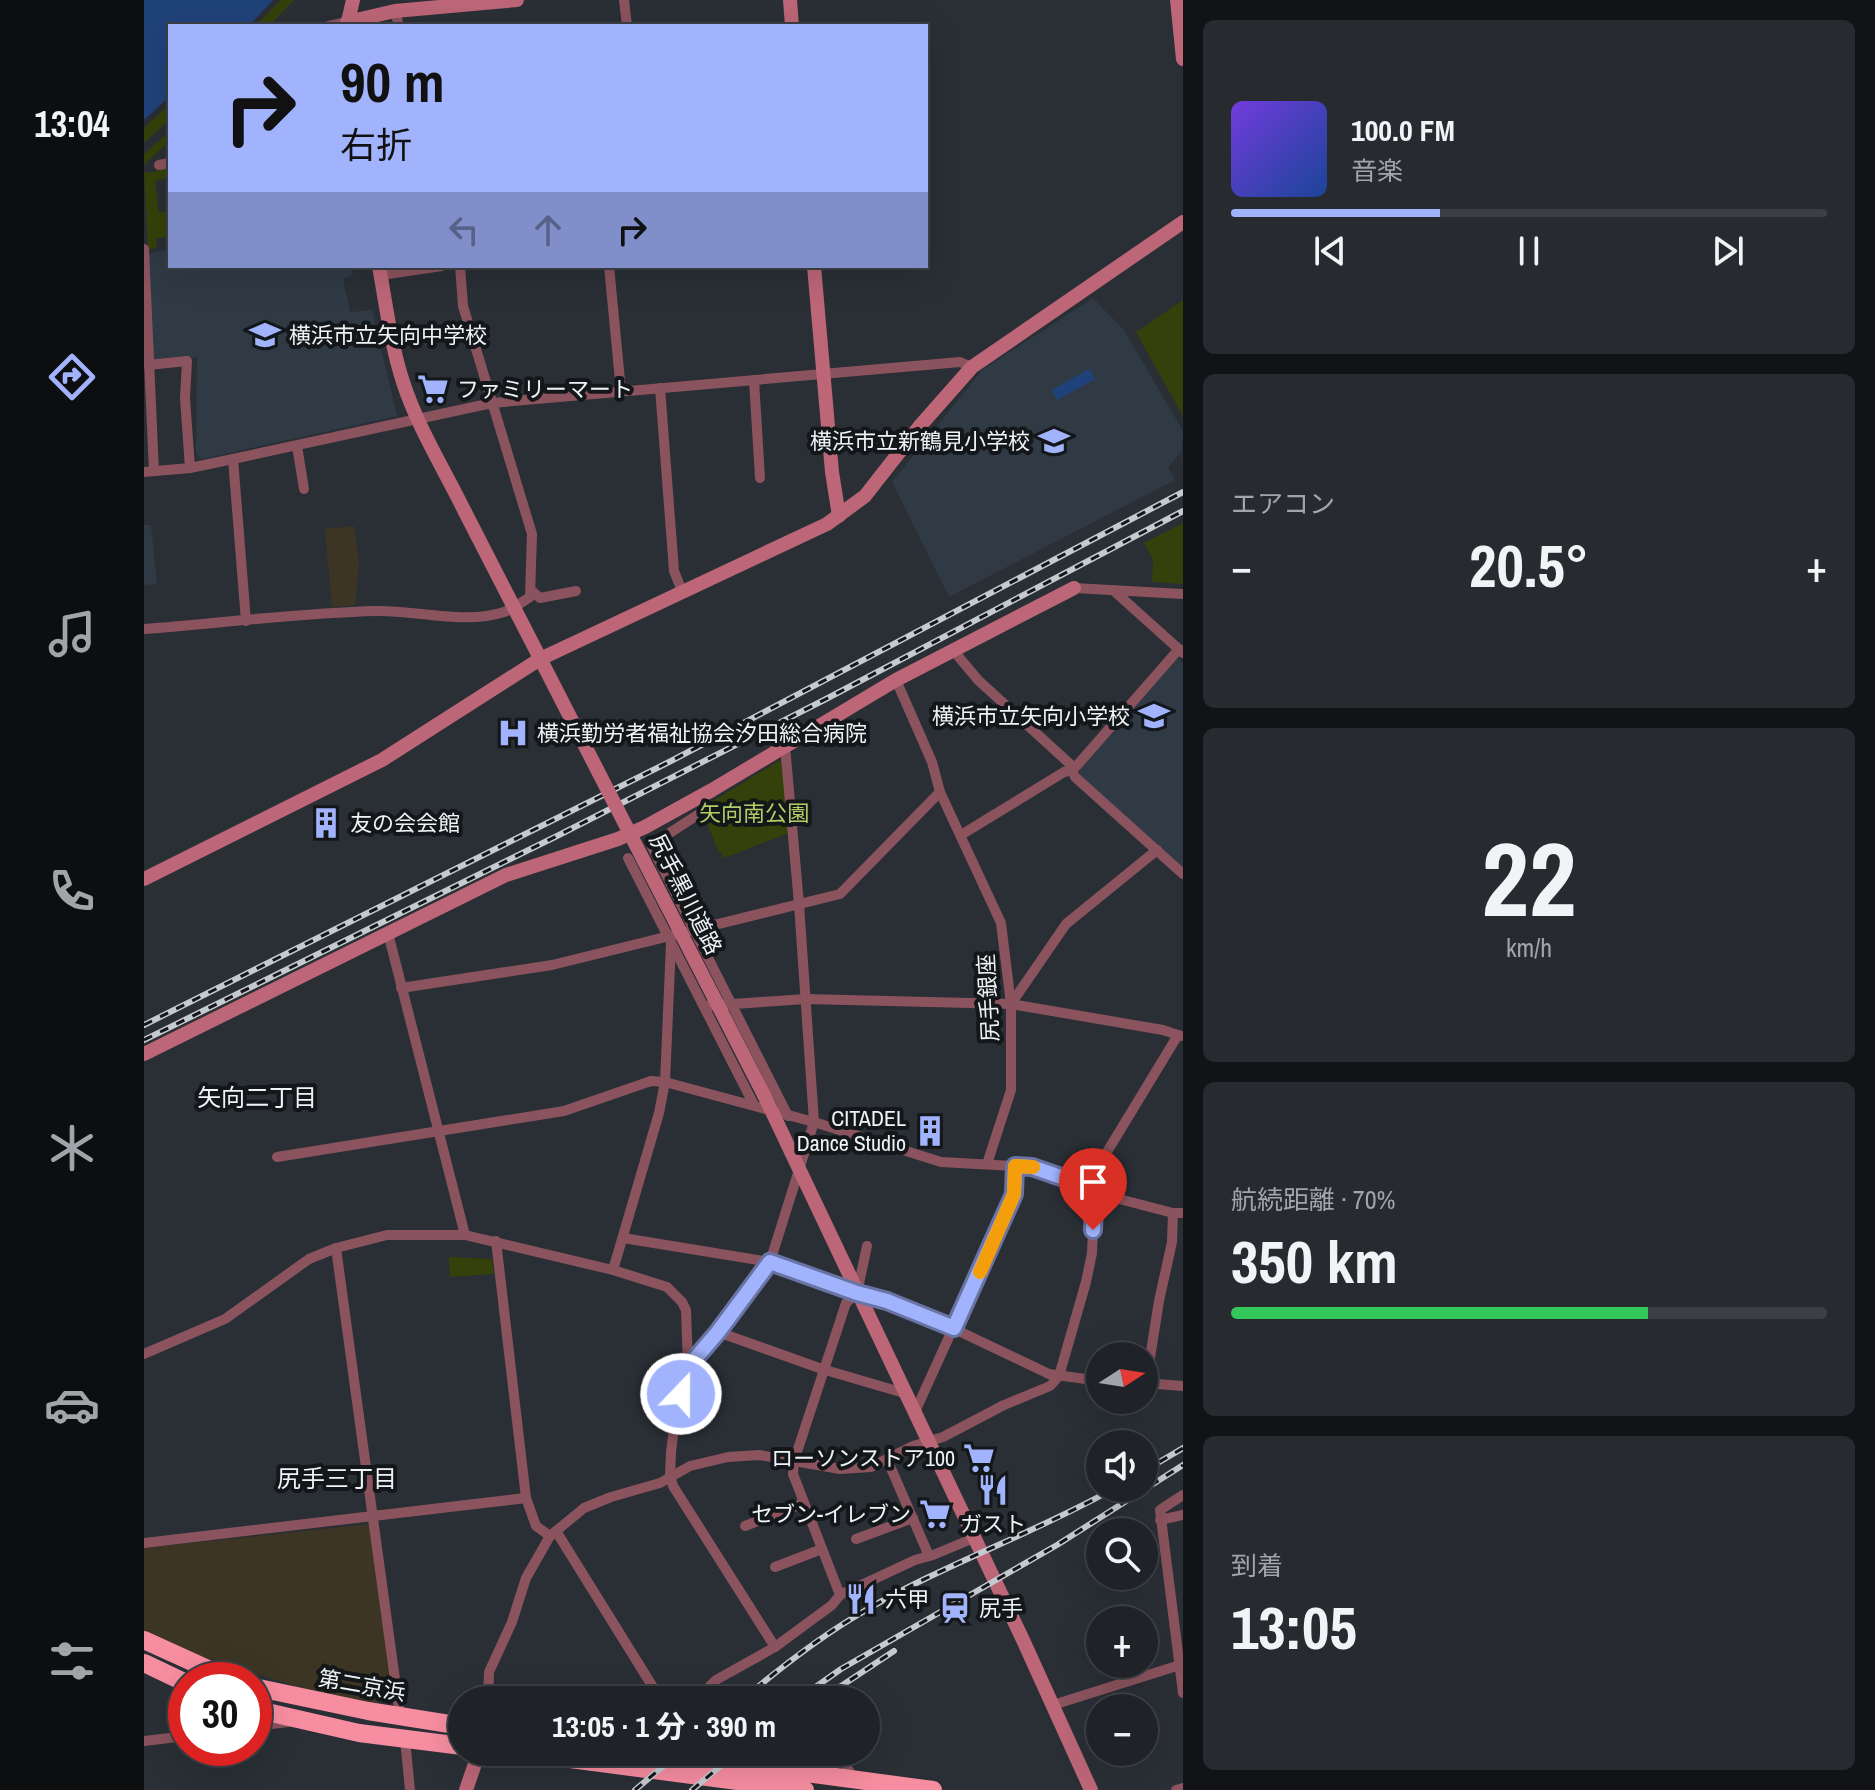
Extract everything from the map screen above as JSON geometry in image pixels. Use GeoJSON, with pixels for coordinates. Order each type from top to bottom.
{"type":"FeatureCollection","features":[{"type":"Feature","properties":{"kind":"highway"},"geometry":{"type":"LineString","coordinates":[[144,1640],[192,1662]]}},
{"type":"Feature","properties":{"kind":"highway"},"geometry":{"type":"LineString","coordinates":[[144,1663],[168,1674]]}},
{"type":"Feature","properties":{"kind":"highway","name":"第二京浜"},"geometry":{"type":"LineString","coordinates":[[272,1691],[448,1724]]}},
{"type":"Feature","properties":{"kind":"highway","name":"第二京浜"},"geometry":{"type":"LineString","coordinates":[[272,1713],[359,1733],[448,1744]]}},
{"type":"Feature","properties":{"kind":"highway"},"geometry":{"type":"LineString","coordinates":[[623,1766],[805,1790]]}},
{"type":"Feature","properties":{"kind":"highway"},"geometry":{"type":"LineString","coordinates":[[748,1766],[933,1790]]}},
{"type":"Feature","properties":{"kind":"street"},"geometry":{"type":"LineString","coordinates":[[353,0],[347,24],[517,0]]}},
{"type":"Feature","properties":{"kind":"street"},"geometry":{"type":"LineString","coordinates":[[624,0],[627,24]]}},
{"type":"Feature","properties":{"kind":"street"},"geometry":{"type":"LineString","coordinates":[[790,0],[792,24]]}},
{"type":"Feature","properties":{"kind":"street"},"geometry":{"type":"LineString","coordinates":[[1177,0],[1183,59]]}},
{"type":"Feature","properties":{"kind":"street"},"geometry":{"type":"LineString","coordinates":[[144,879],[351,778],[427,734],[540,659],[839,516],[865,496],[919,427],[972,367],[1183,222]]}},
{"type":"Feature","properties":{"kind":"street"},"geometry":{"type":"LineString","coordinates":[[144,249],[149,472],[190,468],[492,403],[960,362],[972,367]]}},
{"type":"Feature","properties":{"kind":"street"},"geometry":{"type":"LineString","coordinates":[[380,271],[417,268]]}},
{"type":"Feature","properties":{"kind":"street"},"geometry":{"type":"LineString","coordinates":[[144,629],[377,611],[436,617],[466,616],[504,612],[530,597],[532,534],[463,306],[460,268]]}},
{"type":"Feature","properties":{"kind":"street"},"geometry":{"type":"LineString","coordinates":[[609,268],[621,391]]}},
{"type":"Feature","properties":{"kind":"street"},"geometry":{"type":"LineString","coordinates":[[814,268],[832,472],[839,516]]}},
{"type":"Feature","properties":{"kind":"street","name":"尻手黒川道路"},"geometry":{"type":"LineString","coordinates":[[380,271],[403,382],[418,420],[631,834],[759,1100],[772,1112],[1091,1790]]}},
{"type":"Feature","properties":{"kind":"street"},"geometry":{"type":"LineString","coordinates":[[148,365],[187,361],[185,398],[190,468]]}},
{"type":"Feature","properties":{"kind":"street"},"geometry":{"type":"LineString","coordinates":[[754,380],[760,478]]}},
{"type":"Feature","properties":{"kind":"street"},"geometry":{"type":"LineString","coordinates":[[660,388],[674,571],[682,591]]}},
{"type":"Feature","properties":{"kind":"street"},"geometry":{"type":"LineString","coordinates":[[297,446],[304,489]]}},
{"type":"Feature","properties":{"kind":"street"},"geometry":{"type":"LineString","coordinates":[[233,459],[246,621]]}},
{"type":"Feature","properties":{"kind":"street"},"geometry":{"type":"LineString","coordinates":[[144,1054],[506,875],[631,834],[712,790],[896,680],[1074,588],[1183,594]]}},
{"type":"Feature","properties":{"kind":"street"},"geometry":{"type":"LineString","coordinates":[[961,835],[1064,772],[1073,770],[1181,651],[1113,590]]}},
{"type":"Feature","properties":{"kind":"street"},"geometry":{"type":"LineString","coordinates":[[532,591],[540,598],[576,591]]}},
{"type":"Feature","properties":{"kind":"street"},"geometry":{"type":"LineString","coordinates":[[953,650],[978,680],[1070,764],[1075,777],[1183,874]]}},
{"type":"Feature","properties":{"kind":"street","name":"尻手銀座"},"geometry":{"type":"LineString","coordinates":[[896,680],[932,762],[940,792],[1001,923],[1011,1004],[1011,1090],[987,1164]]}},
{"type":"Feature","properties":{"kind":"street"},"geometry":{"type":"LineString","coordinates":[[688,1367],[770,1262],[814,1122],[785,746]]}},
{"type":"Feature","properties":{"kind":"street"},"geometry":{"type":"LineString","coordinates":[[401,988],[552,965],[669,939],[840,894],[940,792]]}},
{"type":"Feature","properties":{"kind":"street"},"geometry":{"type":"LineString","coordinates":[[699,814],[651,845],[788,1116]]}},
{"type":"Feature","properties":{"kind":"street"},"geometry":{"type":"LineString","coordinates":[[1011,1004],[1066,924],[1157,850]]}},
{"type":"Feature","properties":{"kind":"street"},"geometry":{"type":"LineString","coordinates":[[628,858],[704,1006],[759,1100]]}},
{"type":"Feature","properties":{"kind":"street"},"geometry":{"type":"LineString","coordinates":[[388,933],[465,1235]]}},
{"type":"Feature","properties":{"kind":"street"},"geometry":{"type":"LineString","coordinates":[[613,1270],[659,1113],[665,1082],[669,939]]}},
{"type":"Feature","properties":{"kind":"street"},"geometry":{"type":"LineString","coordinates":[[488,1686],[489,1672],[512,1622],[526,1578],[553,1534],[584,1508],[660,1483],[690,1466],[728,1457],[759,1455],[851,1470],[871,1467],[1050,1386],[1059,1376],[1083,1296],[1092,1253],[1094,1206],[1090,1187],[1096,1170],[1181,1036],[1163,1030],[1011,1004],[806,999],[704,1006]]}},
{"type":"Feature","properties":{"kind":"street"},"geometry":{"type":"LineString","coordinates":[[277,1157],[564,1111],[639,1085],[665,1082],[759,1100]]}},
{"type":"Feature","properties":{"kind":"street"},"geometry":{"type":"LineString","coordinates":[[772,1112],[941,1162],[1032,1167],[1123,1200],[1178,1213],[1152,1342]]}},
{"type":"Feature","properties":{"kind":"street"},"geometry":{"type":"LineString","coordinates":[[914,1414],[1014,1194],[1015,1166]]}},
{"type":"Feature","properties":{"kind":"street"},"geometry":{"type":"LineString","coordinates":[[144,1354],[225,1319],[309,1259],[336,1248],[387,1235],[465,1235],[613,1270],[667,1287],[682,1302],[688,1320],[688,1367],[675,1420],[670,1476],[673,1486],[775,1647]]}},
{"type":"Feature","properties":{"kind":"street"},"geometry":{"type":"LineString","coordinates":[[623,1238],[770,1262],[887,1301],[954,1328],[1049,1374],[1086,1379]]}},
{"type":"Feature","properties":{"kind":"street"},"geometry":{"type":"LineString","coordinates":[[496,1241],[526,1498],[536,1526],[553,1534],[652,1686]]}},
{"type":"Feature","properties":{"kind":"street"},"geometry":{"type":"LineString","coordinates":[[840,1595],[793,1474],[794,1461],[846,1303],[857,1293],[867,1246]]}},
{"type":"Feature","properties":{"kind":"street"},"geometry":{"type":"LineString","coordinates":[[336,1248],[400,1716]]}},
{"type":"Feature","properties":{"kind":"street"},"geometry":{"type":"LineString","coordinates":[[718,1332],[822,1369],[904,1393]]}},
{"type":"Feature","properties":{"kind":"street"},"geometry":{"type":"LineString","coordinates":[[1158,1384],[1183,1386]]}},
{"type":"Feature","properties":{"kind":"street"},"geometry":{"type":"LineString","coordinates":[[887,1459],[929,1556]]}},
{"type":"Feature","properties":{"kind":"street"},"geometry":{"type":"LineString","coordinates":[[1183,1495],[1160,1510],[1183,1693]]}},
{"type":"Feature","properties":{"kind":"street"},"geometry":{"type":"LineString","coordinates":[[144,1543],[526,1498]]}},
{"type":"Feature","properties":{"kind":"street"},"geometry":{"type":"LineString","coordinates":[[745,1526],[804,1503]]}},
{"type":"Feature","properties":{"kind":"street"},"geometry":{"type":"LineString","coordinates":[[1160,1520],[1183,1515]]}},
{"type":"Feature","properties":{"kind":"street"},"geometry":{"type":"LineString","coordinates":[[856,1539],[913,1518]]}},
{"type":"Feature","properties":{"kind":"street"},"geometry":{"type":"LineString","coordinates":[[710,1686],[775,1647],[832,1605],[840,1595],[915,1560],[974,1538]]}},
{"type":"Feature","properties":{"kind":"street"},"geometry":{"type":"LineString","coordinates":[[775,1567],[822,1549]]}},
{"type":"Feature","properties":{"kind":"street"},"geometry":{"type":"LineString","coordinates":[[1053,1705],[1181,1665]]}},
{"type":"Feature","properties":{"kind":"street"},"geometry":{"type":"LineString","coordinates":[[272,1723],[298,1719]]}},
{"type":"Feature","properties":{"kind":"street"},"geometry":{"type":"LineString","coordinates":[[144,1741],[168,1738]]}},
{"type":"Feature","properties":{"kind":"street"},"geometry":{"type":"LineString","coordinates":[[405,1739],[410,1790]]}},
{"type":"Feature","properties":{"kind":"street"},"geometry":{"type":"LineString","coordinates":[[466,1790],[474,1766]]}},
{"type":"Feature","properties":{"kind":"street"},"geometry":{"type":"LineString","coordinates":[[846,1766],[855,1781]]}},
{"type":"Feature","properties":{"kind":"street"},"geometry":{"type":"LineString","coordinates":[[1176,1790],[1183,1788]]}},
{"type":"Feature","properties":{"kind":"shaded area","name":"横浜市立矢向中学校"},"geometry":{"type":"Polygon","coordinates":[[[168,249],[168,268],[351,268],[353,275],[343,279],[350,312],[372,310],[397,416],[202,459],[196,454],[197,357],[153,359],[148,254],[168,249]]]}},
{"type":"Feature","properties":{"kind":"shaded area","name":"横浜市立新鶴見小学校"},"geometry":{"type":"Polygon","coordinates":[[[1093,298],[1124,330],[1183,431],[1182,451],[1168,467],[1175,480],[949,597],[892,482],[982,370],[1093,298]]]}},
{"type":"Feature","properties":{"kind":"shaded area"},"geometry":{"type":"Polygon","coordinates":[[[144,525],[151,525],[157,584],[144,585],[144,525]]]}},
{"type":"Feature","properties":{"kind":"shaded area"},"geometry":{"type":"Polygon","coordinates":[[[354,526],[359,563],[355,605],[332,607],[325,529],[354,526]]]}},
{"type":"Feature","properties":{"kind":"shaded area","name":"横浜市立矢向小学校"},"geometry":{"type":"Polygon","coordinates":[[[1177,658],[1183,663],[1183,870],[1080,775],[1080,769],[1177,658]]]}},
{"type":"Feature","properties":{"kind":"shaded area"},"geometry":{"type":"Polygon","coordinates":[[[371,1524],[396,1700],[368,1703],[314,1692],[272,1679],[272,1662],[219,1662],[144,1631],[144,1548],[371,1524]]]}},
{"type":"Feature","properties":{"kind":"green space"},"geometry":{"type":"Polygon","coordinates":[[[281,0],[294,0],[271,24],[257,24],[281,0]]]}},
{"type":"Feature","properties":{"kind":"green space"},"geometry":{"type":"Polygon","coordinates":[[[168,106],[168,121],[144,143],[144,128],[168,106]]]}},
{"type":"Feature","properties":{"kind":"green space"},"geometry":{"type":"Polygon","coordinates":[[[168,133],[168,143],[144,165],[144,154],[168,133]]]}},
{"type":"Feature","properties":{"kind":"green space"},"geometry":{"type":"Polygon","coordinates":[[[168,168],[168,178],[155,181],[159,213],[168,211],[168,238],[156,239],[157,247],[148,250],[144,171],[168,168]]]}},
{"type":"Feature","properties":{"kind":"green space"},"geometry":{"type":"Polygon","coordinates":[[[1183,300],[1183,416],[1136,332],[1183,300]]]}},
{"type":"Feature","properties":{"kind":"green space"},"geometry":{"type":"Polygon","coordinates":[[[1183,523],[1183,584],[1152,582],[1153,560],[1144,543],[1183,523]]]}},
{"type":"Feature","properties":{"kind":"green space","name":"矢向南公園"},"geometry":{"type":"Polygon","coordinates":[[[782,762],[789,833],[724,858],[719,853],[703,807],[782,762]]]}},
{"type":"Feature","properties":{"kind":"green space"},"geometry":{"type":"Polygon","coordinates":[[[449,1257],[492,1259],[494,1274],[450,1277],[449,1257]]]}},
{"type":"Feature","properties":{"kind":"water"},"geometry":{"type":"Polygon","coordinates":[[[144,0],[273,0],[251,24],[168,24],[168,98],[144,120],[144,0]]]}},
{"type":"Feature","properties":{"kind":"water"},"geometry":{"type":"Polygon","coordinates":[[[1089,369],[1095,379],[1057,400],[1052,390],[1089,369]]]}},
{"type":"Feature","properties":{"kind":"railway"},"geometry":{"type":"LineString","coordinates":[[144,1025],[671,761],[1183,492]]}},
{"type":"Feature","properties":{"kind":"railway"},"geometry":{"type":"LineString","coordinates":[[144,1040],[559,835],[1183,511]]}},
{"type":"Feature","properties":{"kind":"railway"},"geometry":{"type":"LineString","coordinates":[[1158,1463],[1183,1448]]}},
{"type":"Feature","properties":{"kind":"railway"},"geometry":{"type":"LineString","coordinates":[[817,1686],[841,1669],[1057,1545],[1183,1465]]}},
{"type":"Feature","properties":{"kind":"railway"},"geometry":{"type":"LineString","coordinates":[[760,1686],[861,1613],[923,1580],[1089,1502]]}},
{"type":"Feature","properties":{"kind":"railway"},"geometry":{"type":"LineString","coordinates":[[841,1686],[894,1651]]}},
{"type":"Feature","properties":{"kind":"railway"},"geometry":{"type":"LineString","coordinates":[[635,1790],[663,1766]]}},
{"type":"Feature","properties":{"kind":"railway"},"geometry":{"type":"LineString","coordinates":[[692,1790],[720,1766]]}},
{"type":"Feature","properties":{"kind":"slow traffic"},"geometry":{"type":"LineString","coordinates":[[980,1272],[1014,1194],[1015,1166],[1033,1167]]}},
{"type":"Feature","properties":{"kind":"place","name":"横浜市立矢向中学校"},"geometry":{"type":"Point","coordinates":[265,335]}},
{"type":"Feature","properties":{"kind":"place","name":"ファミリーマート"},"geometry":{"type":"Point","coordinates":[433,389]}},
{"type":"Feature","properties":{"kind":"place","name":"横浜市立新鶴見小学校"},"geometry":{"type":"Point","coordinates":[1054,441]}},
{"type":"Feature","properties":{"kind":"place","name":"横浜市立矢向小学校"},"geometry":{"type":"Point","coordinates":[1154,716]}},
{"type":"Feature","properties":{"kind":"place","name":"横浜勤労者福祉協会汐田総合病院"},"geometry":{"type":"Point","coordinates":[513,733]}},
{"type":"Feature","properties":{"kind":"place","name":"友の会会館"},"geometry":{"type":"Point","coordinates":[326,823]}},
{"type":"Feature","properties":{"kind":"place","name":"CITADEL Dance Studio"},"geometry":{"type":"Point","coordinates":[930,1131]}},
{"type":"Feature","properties":{"kind":"place","name":"ローソンストア100"},"geometry":{"type":"Point","coordinates":[979,1458]}},
{"type":"Feature","properties":{"kind":"place","name":"ガスト"},"geometry":{"type":"Point","coordinates":[993,1490]}},
{"type":"Feature","properties":{"kind":"place","name":"セブン-イレブン"},"geometry":{"type":"Point","coordinates":[935,1514]}},
{"type":"Feature","properties":{"kind":"place","name":"六甲"},"geometry":{"type":"Point","coordinates":[861,1599]}},
{"type":"Feature","properties":{"kind":"place","name":"尻手"},"geometry":{"type":"Point","coordinates":[955,1608]}},
{"type":"Feature","properties":{"kind":"district","name":"矢向二丁目"},"geometry":{"type":"Point","coordinates":[257,1098]}},
{"type":"Feature","properties":{"kind":"district","name":"尻手三丁目"},"geometry":{"type":"Point","coordinates":[337,1479]}},
{"type":"Feature","properties":{"kind":"route"},"geometry":{"type":"LineString","coordinates":[[681,1394],[688,1367],[770,1262],[887,1301],[954,1328],[1014,1194],[1015,1166],[1032,1167],[1090,1187],[1094,1206],[1093,1230]]}}]}
